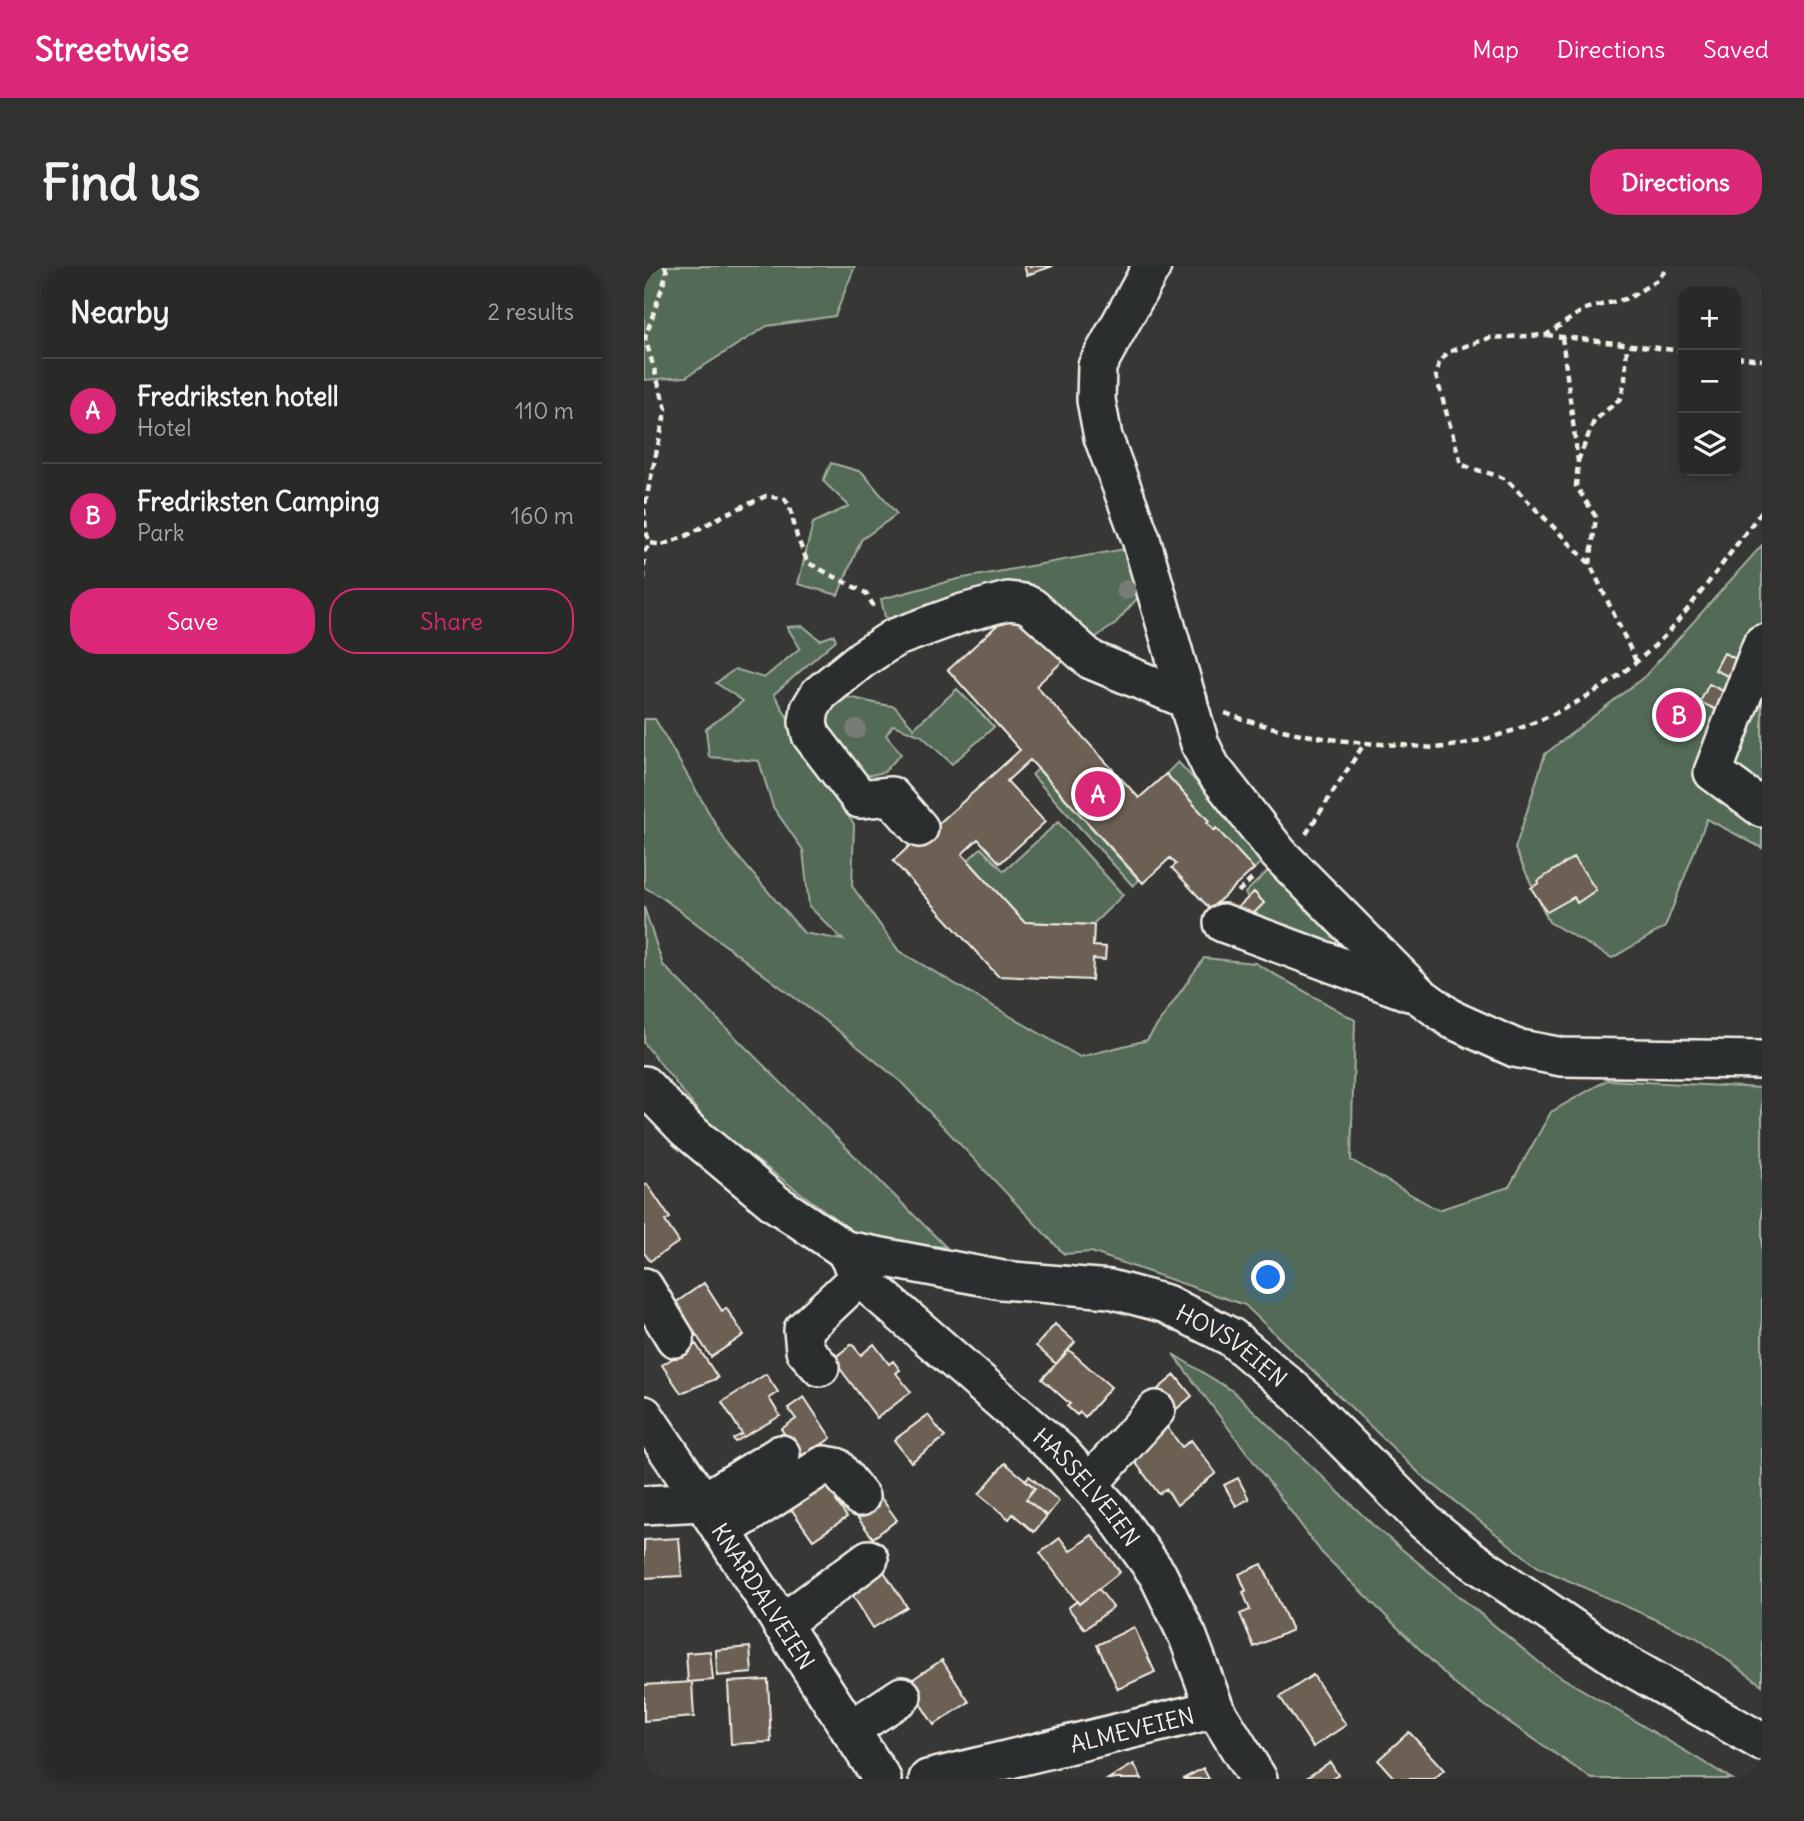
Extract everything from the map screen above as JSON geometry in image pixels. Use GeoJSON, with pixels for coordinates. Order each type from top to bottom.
{"type":"FeatureCollection","features":[{"type":"Feature","properties":{"kind":"street"},"geometry":{"type":"LineString","coordinates":[[1152,266],[1097,366],[1096,401],[1103,437],[1141,539],[1200,744],[1212,767],[1287,863],[1420,996],[1453,1020],[1515,1048],[1562,1057],[1762,1060]]}},
{"type":"Feature","properties":{"kind":"street"},"geometry":{"type":"LineString","coordinates":[[919,828],[891,796],[860,799],[811,735],[808,722],[810,709],[819,694],[862,659],[894,638],[962,613],[1008,601],[1024,603],[1032,607],[1091,660],[1188,700]]}},
{"type":"Feature","properties":{"kind":"street"},"geometry":{"type":"LineString","coordinates":[[1762,644],[1713,772],[1762,808]]}},
{"type":"Feature","properties":{"kind":"street"},"geometry":{"type":"LineString","coordinates":[[1223,922],[1420,996]]}},
{"type":"Feature","properties":{"kind":"street","name":"HOVSVEIEN"},"geometry":{"type":"LineString","coordinates":[[644,1084],[686,1129],[852,1263],[1110,1289],[1166,1304],[1231,1337],[1294,1390],[1425,1522],[1469,1558],[1627,1665],[1762,1742]]}},
{"type":"Feature","properties":{"kind":"street"},"geometry":{"type":"LineString","coordinates":[[820,1367],[805,1350],[803,1330],[852,1263]]}},
{"type":"Feature","properties":{"kind":"street","name":"HASSELVEIEN"},"geometry":{"type":"LineString","coordinates":[[852,1263],[1060,1452],[1112,1511],[1158,1574],[1188,1637],[1215,1709],[1258,1779]]}},
{"type":"Feature","properties":{"kind":"street"},"geometry":{"type":"LineString","coordinates":[[644,1287],[675,1338]]}},
{"type":"Feature","properties":{"kind":"street"},"geometry":{"type":"LineString","coordinates":[[1088,1484],[1156,1410]]}},
{"type":"Feature","properties":{"kind":"street","name":"KNARDALVEIEN"},"geometry":{"type":"LineString","coordinates":[[644,1415],[882,1779]]}},
{"type":"Feature","properties":{"kind":"street"},"geometry":{"type":"LineString","coordinates":[[712,1517],[781,1454]]}},
{"type":"Feature","properties":{"kind":"street"},"geometry":{"type":"LineString","coordinates":[[644,1505],[712,1517],[824,1465],[836,1467],[860,1497]]}},
{"type":"Feature","properties":{"kind":"street"},"geometry":{"type":"LineString","coordinates":[[781,1624],[869,1559]]}},
{"type":"Feature","properties":{"kind":"street"},"geometry":{"type":"LineString","coordinates":[[850,1730],[902,1696]]}},
{"type":"Feature","properties":{"kind":"street","name":"ALMEVEIEN"},"geometry":{"type":"LineString","coordinates":[[928,1779],[1215,1709]]}},
{"type":"Feature","properties":{"kind":"path"},"geometry":{"type":"LineString","coordinates":[[650,543],[646,533],[644,509],[666,409],[645,338],[667,273],[665,266]]}},
{"type":"Feature","properties":{"kind":"path"},"geometry":{"type":"LineString","coordinates":[[1546,335],[1585,309],[1629,298],[1657,281],[1665,266]]}},
{"type":"Feature","properties":{"kind":"path"},"geometry":{"type":"LineString","coordinates":[[1636,660],[1590,564],[1502,476],[1473,470],[1461,464],[1436,376],[1439,363],[1448,352],[1489,338],[1546,335],[1678,350]]}},
{"type":"Feature","properties":{"kind":"path"},"geometry":{"type":"LineString","coordinates":[[1562,337],[1578,462],[1576,486],[1596,517],[1590,564]]}},
{"type":"Feature","properties":{"kind":"path"},"geometry":{"type":"LineString","coordinates":[[1578,462],[1594,421],[1621,397],[1628,345]]}},
{"type":"Feature","properties":{"kind":"path"},"geometry":{"type":"LineString","coordinates":[[1741,358],[1762,360]]}},
{"type":"Feature","properties":{"kind":"path"},"geometry":{"type":"LineString","coordinates":[[650,543],[662,545],[686,537],[726,514],[766,496],[785,499],[808,563],[866,593],[894,638]]}},
{"type":"Feature","properties":{"kind":"path"},"geometry":{"type":"LineString","coordinates":[[1188,700],[1302,736],[1364,744],[1443,747],[1521,729],[1583,699],[1636,660],[1670,630],[1762,511]]}},
{"type":"Feature","properties":{"kind":"path"},"geometry":{"type":"LineString","coordinates":[[644,552],[650,543]]}},
{"type":"Feature","properties":{"kind":"path"},"geometry":{"type":"LineString","coordinates":[[644,560],[644,579]]}},
{"type":"Feature","properties":{"kind":"path"},"geometry":{"type":"LineString","coordinates":[[1287,863],[1364,744]]}},
{"type":"Feature","properties":{"kind":"green space"},"geometry":{"type":"Polygon","coordinates":[[[644,266],[855,266],[835,316],[767,326],[686,377],[644,380],[644,266]]]}},
{"type":"Feature","properties":{"kind":"green space"},"geometry":{"type":"Polygon","coordinates":[[[831,463],[862,472],[897,514],[861,540],[838,595],[798,584],[813,523],[849,506],[823,481],[831,463]]]}},
{"type":"Feature","properties":{"kind":"green space"},"geometry":{"type":"Polygon","coordinates":[[[1762,545],[1762,848],[1707,819],[1665,927],[1612,958],[1549,922],[1515,849],[1545,754],[1645,676],[1762,545]]]}},
{"type":"Feature","properties":{"kind":"green space"},"geometry":{"type":"Polygon","coordinates":[[[1130,548],[1147,587],[1114,625],[1084,645],[1036,593],[891,621],[885,617],[881,599],[958,579],[1130,548]]]}},
{"type":"Feature","properties":{"kind":"green space"},"geometry":{"type":"Polygon","coordinates":[[[803,626],[820,640],[834,635],[836,640],[774,694],[835,799],[854,824],[852,886],[899,951],[1080,1057],[1147,1040],[1204,958],[1255,963],[1355,1020],[1351,1160],[1438,1210],[1509,1187],[1551,1112],[1607,1080],[1762,1088],[1762,1685],[1697,1638],[1538,1567],[1420,1474],[1245,1305],[1091,1252],[1064,1254],[900,1081],[836,1029],[664,899],[644,887],[644,719],[655,719],[727,844],[804,933],[843,940],[809,906],[803,850],[773,807],[759,761],[709,757],[706,729],[743,701],[716,683],[735,669],[764,678],[800,648],[787,627],[803,626]]]}},
{"type":"Feature","properties":{"kind":"green space"},"geometry":{"type":"Polygon","coordinates":[[[957,689],[994,727],[952,764],[922,736],[893,725],[886,735],[901,754],[884,772],[866,776],[847,767],[822,716],[841,696],[894,706],[914,728],[957,689]]]}},
{"type":"Feature","properties":{"kind":"green space"},"geometry":{"type":"Polygon","coordinates":[[[1178,762],[1266,857],[1254,869],[1216,829],[1214,831],[1207,823],[1209,821],[1166,774],[1178,762]]]}},
{"type":"Feature","properties":{"kind":"green space"},"geometry":{"type":"Polygon","coordinates":[[[1038,769],[1139,880],[1133,886],[1032,775],[1038,769]]]}},
{"type":"Feature","properties":{"kind":"green space"},"geometry":{"type":"Polygon","coordinates":[[[1058,822],[1123,895],[1092,925],[1024,922],[968,860],[981,848],[1004,871],[1058,822]]]}},
{"type":"Feature","properties":{"kind":"green space"},"geometry":{"type":"Polygon","coordinates":[[[1273,866],[1371,962],[1251,915],[1264,903],[1254,892],[1248,898],[1245,893],[1273,866]]]}},
{"type":"Feature","properties":{"kind":"green space"},"geometry":{"type":"Polygon","coordinates":[[[644,907],[663,965],[946,1247],[863,1239],[710,1126],[644,1043],[644,907]]]}},
{"type":"Feature","properties":{"kind":"green space"},"geometry":{"type":"Polygon","coordinates":[[[1173,1354],[1234,1392],[1375,1527],[1546,1668],[1732,1779],[1592,1779],[1458,1687],[1322,1553],[1173,1354]]]}},
{"type":"Feature","properties":{"kind":"building"},"geometry":{"type":"Polygon","coordinates":[[[1024,266],[1053,266],[1027,275],[1024,266]]]}},
{"type":"Feature","properties":{"kind":"building"},"geometry":{"type":"Polygon","coordinates":[[[1017,607],[1064,660],[1036,686],[1139,798],[1166,774],[1209,821],[1207,823],[1214,831],[1216,828],[1254,869],[1210,909],[1172,868],[1176,864],[1170,858],[1143,883],[1030,760],[1007,781],[1045,822],[1000,863],[978,839],[962,854],[1024,922],[1094,925],[1093,946],[1106,947],[1105,960],[1093,959],[1092,980],[998,976],[893,861],[1020,750],[948,670],[1017,607]]]}},
{"type":"Feature","properties":{"kind":"building"},"geometry":{"type":"Polygon","coordinates":[[[1724,653],[1740,661],[1732,678],[1715,670],[1724,653]]]}},
{"type":"Feature","properties":{"kind":"building"},"geometry":{"type":"Polygon","coordinates":[[[1709,684],[1725,692],[1717,710],[1700,702],[1709,684]]]}},
{"type":"Feature","properties":{"kind":"building"},"geometry":{"type":"Polygon","coordinates":[[[1574,857],[1596,890],[1577,903],[1574,897],[1547,912],[1531,888],[1574,857]]]}},
{"type":"Feature","properties":{"kind":"building"},"geometry":{"type":"Polygon","coordinates":[[[1254,892],[1264,903],[1251,916],[1234,911],[1254,892]]]}},
{"type":"Feature","properties":{"kind":"building"},"geometry":{"type":"Polygon","coordinates":[[[647,1184],[670,1218],[665,1221],[679,1242],[650,1261],[644,1253],[644,1186],[647,1184]]]}},
{"type":"Feature","properties":{"kind":"building"},"geometry":{"type":"Polygon","coordinates":[[[704,1283],[722,1311],[726,1308],[744,1335],[711,1357],[675,1303],[704,1283]]]}},
{"type":"Feature","properties":{"kind":"building"},"geometry":{"type":"Polygon","coordinates":[[[1055,1324],[1075,1342],[1056,1364],[1036,1346],[1055,1324]]]}},
{"type":"Feature","properties":{"kind":"building"},"geometry":{"type":"Polygon","coordinates":[[[696,1344],[718,1378],[681,1393],[662,1365],[696,1344]]]}},
{"type":"Feature","properties":{"kind":"building"},"geometry":{"type":"Polygon","coordinates":[[[852,1344],[861,1355],[874,1344],[889,1364],[893,1361],[900,1370],[896,1373],[911,1392],[877,1418],[833,1359],[852,1344]]]}},
{"type":"Feature","properties":{"kind":"building"},"geometry":{"type":"Polygon","coordinates":[[[1069,1350],[1111,1387],[1085,1417],[1080,1412],[1077,1415],[1067,1406],[1070,1404],[1042,1379],[1069,1350]]]}},
{"type":"Feature","properties":{"kind":"building"},"geometry":{"type":"Polygon","coordinates":[[[766,1374],[778,1392],[769,1398],[780,1416],[735,1442],[733,1439],[742,1434],[722,1402],[766,1374]]]}},
{"type":"Feature","properties":{"kind":"building"},"geometry":{"type":"Polygon","coordinates":[[[1175,1375],[1192,1396],[1168,1416],[1151,1395],[1175,1375]]]}},
{"type":"Feature","properties":{"kind":"building"},"geometry":{"type":"Polygon","coordinates":[[[804,1397],[831,1438],[802,1458],[781,1429],[796,1419],[788,1408],[804,1397]]]}},
{"type":"Feature","properties":{"kind":"building"},"geometry":{"type":"Polygon","coordinates":[[[928,1415],[945,1437],[911,1462],[894,1440],[928,1415]]]}},
{"type":"Feature","properties":{"kind":"building"},"geometry":{"type":"Polygon","coordinates":[[[1166,1426],[1182,1447],[1191,1440],[1216,1473],[1177,1505],[1166,1489],[1159,1494],[1130,1455],[1166,1426]]]}},
{"type":"Feature","properties":{"kind":"building"},"geometry":{"type":"Polygon","coordinates":[[[1005,1463],[1035,1488],[1026,1499],[1047,1516],[1034,1532],[1013,1514],[1009,1519],[979,1494],[1005,1463]]]}},
{"type":"Feature","properties":{"kind":"building"},"geometry":{"type":"Polygon","coordinates":[[[831,1474],[845,1495],[836,1501],[847,1517],[813,1540],[787,1503],[831,1474]]]}},
{"type":"Feature","properties":{"kind":"building"},"geometry":{"type":"Polygon","coordinates":[[[1029,1476],[1059,1501],[1047,1516],[1026,1499],[1035,1488],[1025,1480],[1029,1476]]]}},
{"type":"Feature","properties":{"kind":"building"},"geometry":{"type":"Polygon","coordinates":[[[1238,1478],[1249,1499],[1236,1506],[1224,1485],[1238,1478]]]}},
{"type":"Feature","properties":{"kind":"building"},"geometry":{"type":"Polygon","coordinates":[[[879,1495],[897,1520],[873,1538],[854,1513],[879,1495]]]}},
{"type":"Feature","properties":{"kind":"building"},"geometry":{"type":"Polygon","coordinates":[[[1092,1535],[1120,1572],[1079,1604],[1040,1553],[1060,1538],[1070,1551],[1092,1535]]]}},
{"type":"Feature","properties":{"kind":"building"},"geometry":{"type":"Polygon","coordinates":[[[679,1538],[682,1576],[644,1578],[644,1540],[679,1538]]]}},
{"type":"Feature","properties":{"kind":"building"},"geometry":{"type":"Polygon","coordinates":[[[1262,1564],[1292,1630],[1254,1647],[1240,1614],[1250,1610],[1239,1574],[1262,1564]]]}},
{"type":"Feature","properties":{"kind":"building"},"geometry":{"type":"Polygon","coordinates":[[[881,1567],[907,1607],[873,1628],[848,1588],[881,1567]]]}},
{"type":"Feature","properties":{"kind":"building"},"geometry":{"type":"Polygon","coordinates":[[[1099,1589],[1113,1607],[1085,1629],[1068,1608],[1077,1601],[1079,1604],[1099,1589]]]}},
{"type":"Feature","properties":{"kind":"building"},"geometry":{"type":"Polygon","coordinates":[[[1134,1627],[1155,1672],[1118,1689],[1097,1645],[1134,1627]]]}},
{"type":"Feature","properties":{"kind":"building"},"geometry":{"type":"Polygon","coordinates":[[[750,1647],[752,1673],[717,1676],[716,1650],[750,1647]]]}},
{"type":"Feature","properties":{"kind":"building"},"geometry":{"type":"Polygon","coordinates":[[[710,1651],[713,1680],[688,1682],[686,1653],[710,1651]]]}},
{"type":"Feature","properties":{"kind":"building"},"geometry":{"type":"Polygon","coordinates":[[[942,1660],[969,1702],[934,1725],[907,1683],[942,1660]]]}},
{"type":"Feature","properties":{"kind":"building"},"geometry":{"type":"Polygon","coordinates":[[[1313,1675],[1346,1725],[1313,1747],[1280,1697],[1313,1675]]]}},
{"type":"Feature","properties":{"kind":"building"},"geometry":{"type":"Polygon","coordinates":[[[768,1680],[771,1742],[731,1744],[728,1682],[768,1680]]]}},
{"type":"Feature","properties":{"kind":"building"},"geometry":{"type":"Polygon","coordinates":[[[692,1682],[694,1717],[644,1721],[644,1685],[692,1682]]]}},
{"type":"Feature","properties":{"kind":"building"},"geometry":{"type":"Polygon","coordinates":[[[1409,1732],[1444,1770],[1434,1779],[1395,1779],[1378,1760],[1409,1732]]]}},
{"type":"Feature","properties":{"kind":"building"},"geometry":{"type":"Polygon","coordinates":[[[1330,1762],[1338,1775],[1332,1779],[1305,1779],[1330,1762]]]}},
{"type":"Feature","properties":{"kind":"building"},"geometry":{"type":"Polygon","coordinates":[[[1134,1764],[1142,1779],[1108,1779],[1134,1764]]]}},
{"type":"Feature","properties":{"kind":"building"},"geometry":{"type":"Polygon","coordinates":[[[1203,1768],[1209,1779],[1183,1779],[1203,1768]]]}},
{"type":"Feature","properties":{"kind":"place","name":"Fredriksten Camping"},"geometry":{"type":"Point","coordinates":[1679,715]}},
{"type":"Feature","properties":{"kind":"place","name":"Fredriksten hotell"},"geometry":{"type":"Point","coordinates":[1098,794]}}]}
